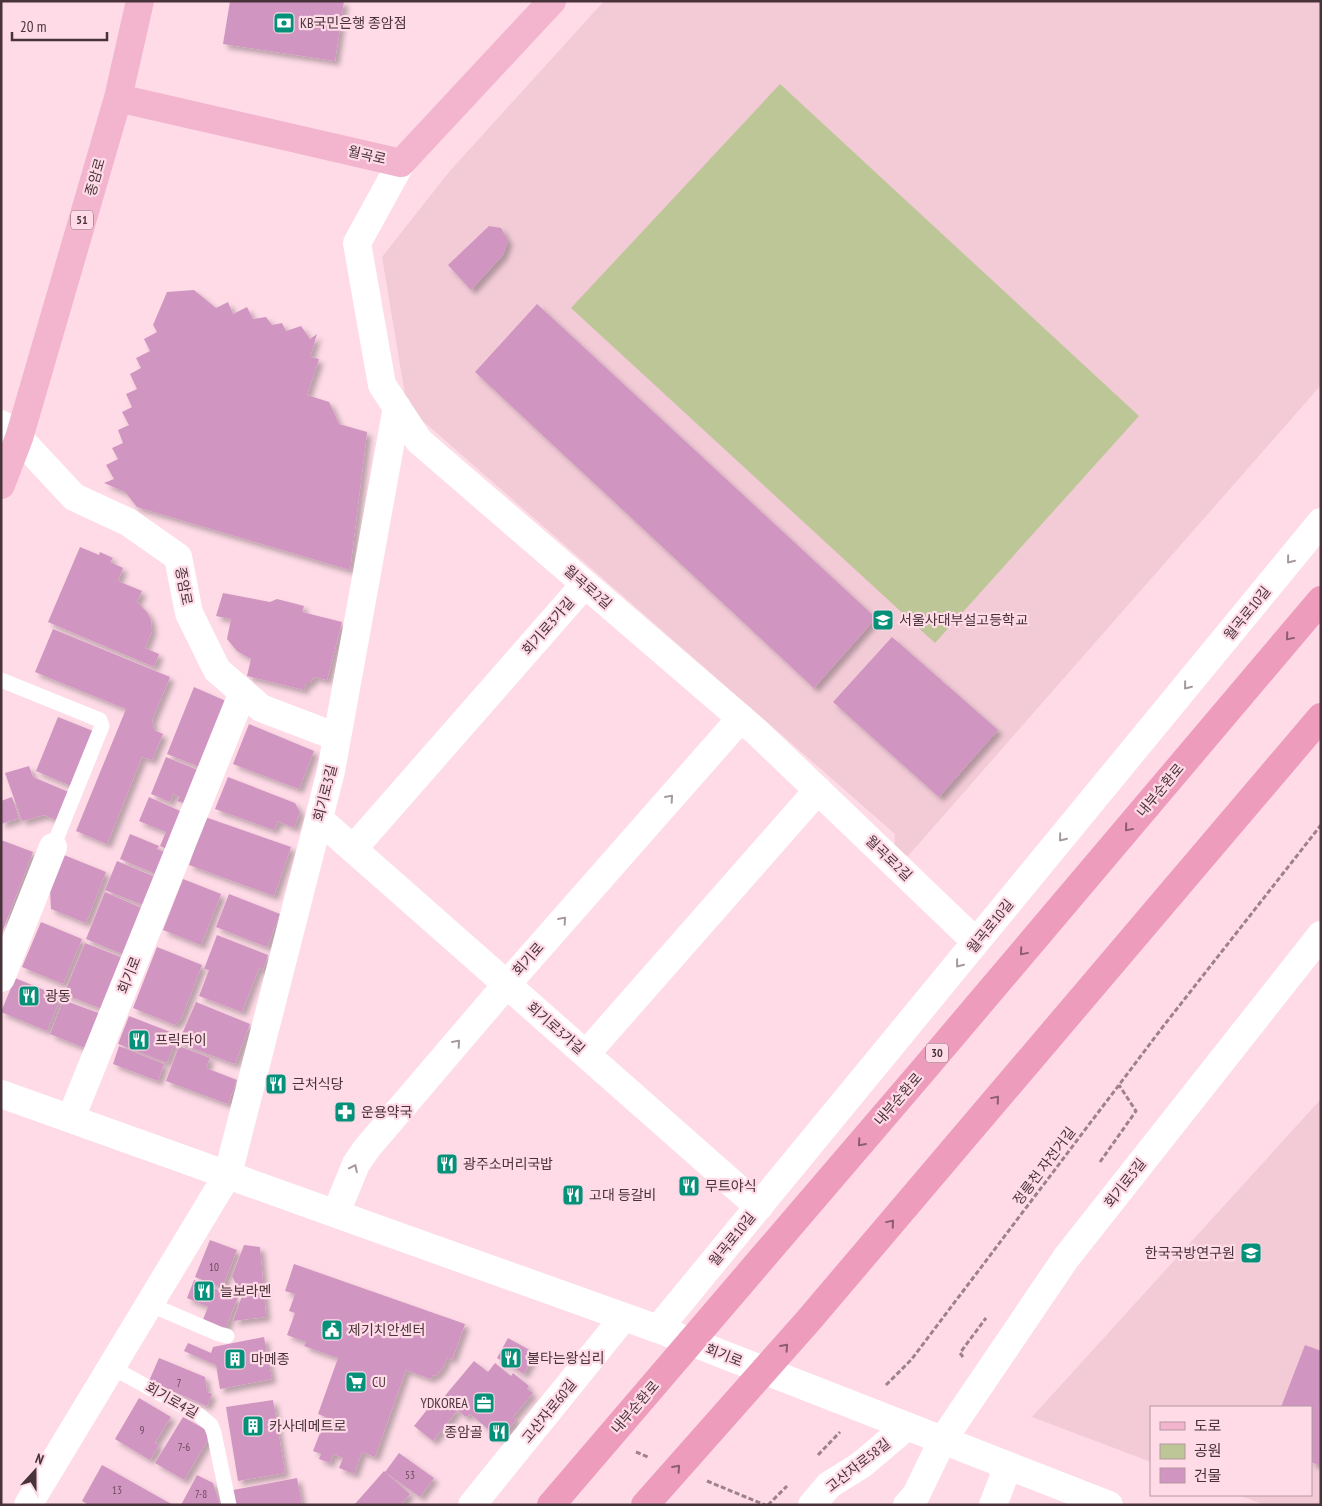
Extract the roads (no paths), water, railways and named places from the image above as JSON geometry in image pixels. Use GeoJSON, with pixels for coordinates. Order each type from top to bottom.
{"type":"FeatureCollection","features":[{"type":"Feature","properties":{"kind":"highway","name":"내부순환로"},"geometry":{"type":"LineString","coordinates":[[551,1505],[925,1068],[1321,600]]}},
{"type":"Feature","properties":{"kind":"highway"},"geometry":{"type":"LineString","coordinates":[[645,1505],[808,1322],[1321,717]]}},
{"type":"Feature","properties":{"kind":"main road","name":"종암로"},"geometry":{"type":"LineString","coordinates":[[1,485],[10,431],[118,98],[140,1]]}},
{"type":"Feature","properties":{"kind":"main road","name":"월곡로"},"geometry":{"type":"LineString","coordinates":[[118,98],[401,163],[552,1]]}},
{"type":"Feature","properties":{"kind":"street","name":"월곡로2길"},"geometry":{"type":"LineString","coordinates":[[401,163],[357,243],[382,385],[419,441],[741,718],[976,942]]}},
{"type":"Feature","properties":{"kind":"street","name":"회기로3길"},"geometry":{"type":"LineString","coordinates":[[228,1174],[331,770],[397,408]]}},
{"type":"Feature","properties":{"kind":"street","name":"종암로"},"geometry":{"type":"LineString","coordinates":[[10,431],[74,497],[128,522],[178,557],[189,613],[217,670],[261,708],[337,737]]}},
{"type":"Feature","properties":{"kind":"street","name":"월곡로10길"},"geometry":{"type":"LineString","coordinates":[[658,1329],[1321,522]]}},
{"type":"Feature","properties":{"kind":"street","name":"회기로3가길"},"geometry":{"type":"LineString","coordinates":[[353,849],[584,584]]}},
{"type":"Feature","properties":{"kind":"street","name":"회기로"},"geometry":{"type":"LineString","coordinates":[[71,1118],[243,692]]}},
{"type":"Feature","properties":{"kind":"street","name":"회기로"},"geometry":{"type":"LineString","coordinates":[[336,1213],[351,1174],[361,1155],[507,984],[741,718]]}},
{"type":"Feature","properties":{"kind":"street"},"geometry":{"type":"LineString","coordinates":[[586,1054],[818,790]]}},
{"type":"Feature","properties":{"kind":"street","name":"회기로3가길"},"geometry":{"type":"LineString","coordinates":[[319,819],[759,1207]]}},
{"type":"Feature","properties":{"kind":"street"},"geometry":{"type":"LineString","coordinates":[[1,978],[53,847]]}},
{"type":"Feature","properties":{"kind":"street","name":"회기로5길"},"geometry":{"type":"LineString","coordinates":[[907,1505],[916,1495],[942,1441],[1066,1258],[1321,935]]}},
{"type":"Feature","properties":{"kind":"street","name":"회기로"},"geometry":{"type":"LineString","coordinates":[[1,1094],[658,1329],[1109,1505]]}},
{"type":"Feature","properties":{"kind":"street"},"geometry":{"type":"LineString","coordinates":[[28,1505],[228,1174]]}},
{"type":"Feature","properties":{"kind":"street","name":"고산자로60길"},"geometry":{"type":"LineString","coordinates":[[472,1505],[624,1317]]}},
{"type":"Feature","properties":{"kind":"street","name":"고산자로58길"},"geometry":{"type":"LineString","coordinates":[[812,1505],[830,1485],[860,1465],[906,1427]]}},
{"type":"Feature","properties":{"kind":"street"},"geometry":{"type":"LineString","coordinates":[[993,1505],[1008,1466]]}},
{"type":"Feature","properties":{"kind":"lane"},"geometry":{"type":"LineString","coordinates":[[1,680],[100,720],[102,726],[53,847]]}},
{"type":"Feature","properties":{"kind":"lane"},"geometry":{"type":"LineString","coordinates":[[149,1304],[218,1334],[227,1336]]}},
{"type":"Feature","properties":{"kind":"lane","name":"회기로4길"},"geometry":{"type":"LineString","coordinates":[[111,1367],[199,1415],[211,1425],[229,1505]]}},
{"type":"Feature","properties":{"kind":"place","name":"KB국민은행 종암점"},"geometry":{"type":"Point","coordinates":[284,23]}},
{"type":"Feature","properties":{"kind":"place","name":"서울사대부설고등학교"},"geometry":{"type":"Point","coordinates":[883,620]}},
{"type":"Feature","properties":{"kind":"place","name":"광동"},"geometry":{"type":"Point","coordinates":[29,996]}},
{"type":"Feature","properties":{"kind":"place","name":"프릭타이"},"geometry":{"type":"Point","coordinates":[139,1040]}},
{"type":"Feature","properties":{"kind":"place","name":"근처식당"},"geometry":{"type":"Point","coordinates":[276,1084]}},
{"type":"Feature","properties":{"kind":"place","name":"운용약국"},"geometry":{"type":"Point","coordinates":[345,1112]}},
{"type":"Feature","properties":{"kind":"place","name":"광주소머리국밥"},"geometry":{"type":"Point","coordinates":[447,1164]}},
{"type":"Feature","properties":{"kind":"place","name":"무트야식"},"geometry":{"type":"Point","coordinates":[689,1186]}},
{"type":"Feature","properties":{"kind":"place","name":"고대 등갈비"},"geometry":{"type":"Point","coordinates":[573,1195]}},
{"type":"Feature","properties":{"kind":"place","name":"한국국방연구원"},"geometry":{"type":"Point","coordinates":[1251,1253]}},
{"type":"Feature","properties":{"kind":"place","name":"늘보라멘"},"geometry":{"type":"Point","coordinates":[204,1291]}},
{"type":"Feature","properties":{"kind":"place","name":"제기치안센터"},"geometry":{"type":"Point","coordinates":[332,1330]}},
{"type":"Feature","properties":{"kind":"place","name":"불타는왕십리"},"geometry":{"type":"Point","coordinates":[511,1358]}},
{"type":"Feature","properties":{"kind":"place","name":"마메종"},"geometry":{"type":"Point","coordinates":[235,1359]}},
{"type":"Feature","properties":{"kind":"place","name":"CU"},"geometry":{"type":"Point","coordinates":[356,1382]}},
{"type":"Feature","properties":{"kind":"place","name":"YDKOREA"},"geometry":{"type":"Point","coordinates":[484,1403]}},
{"type":"Feature","properties":{"kind":"place","name":"카사데메트로"},"geometry":{"type":"Point","coordinates":[253,1426]}},
{"type":"Feature","properties":{"kind":"place","name":"종암골"},"geometry":{"type":"Point","coordinates":[499,1432]}}]}
